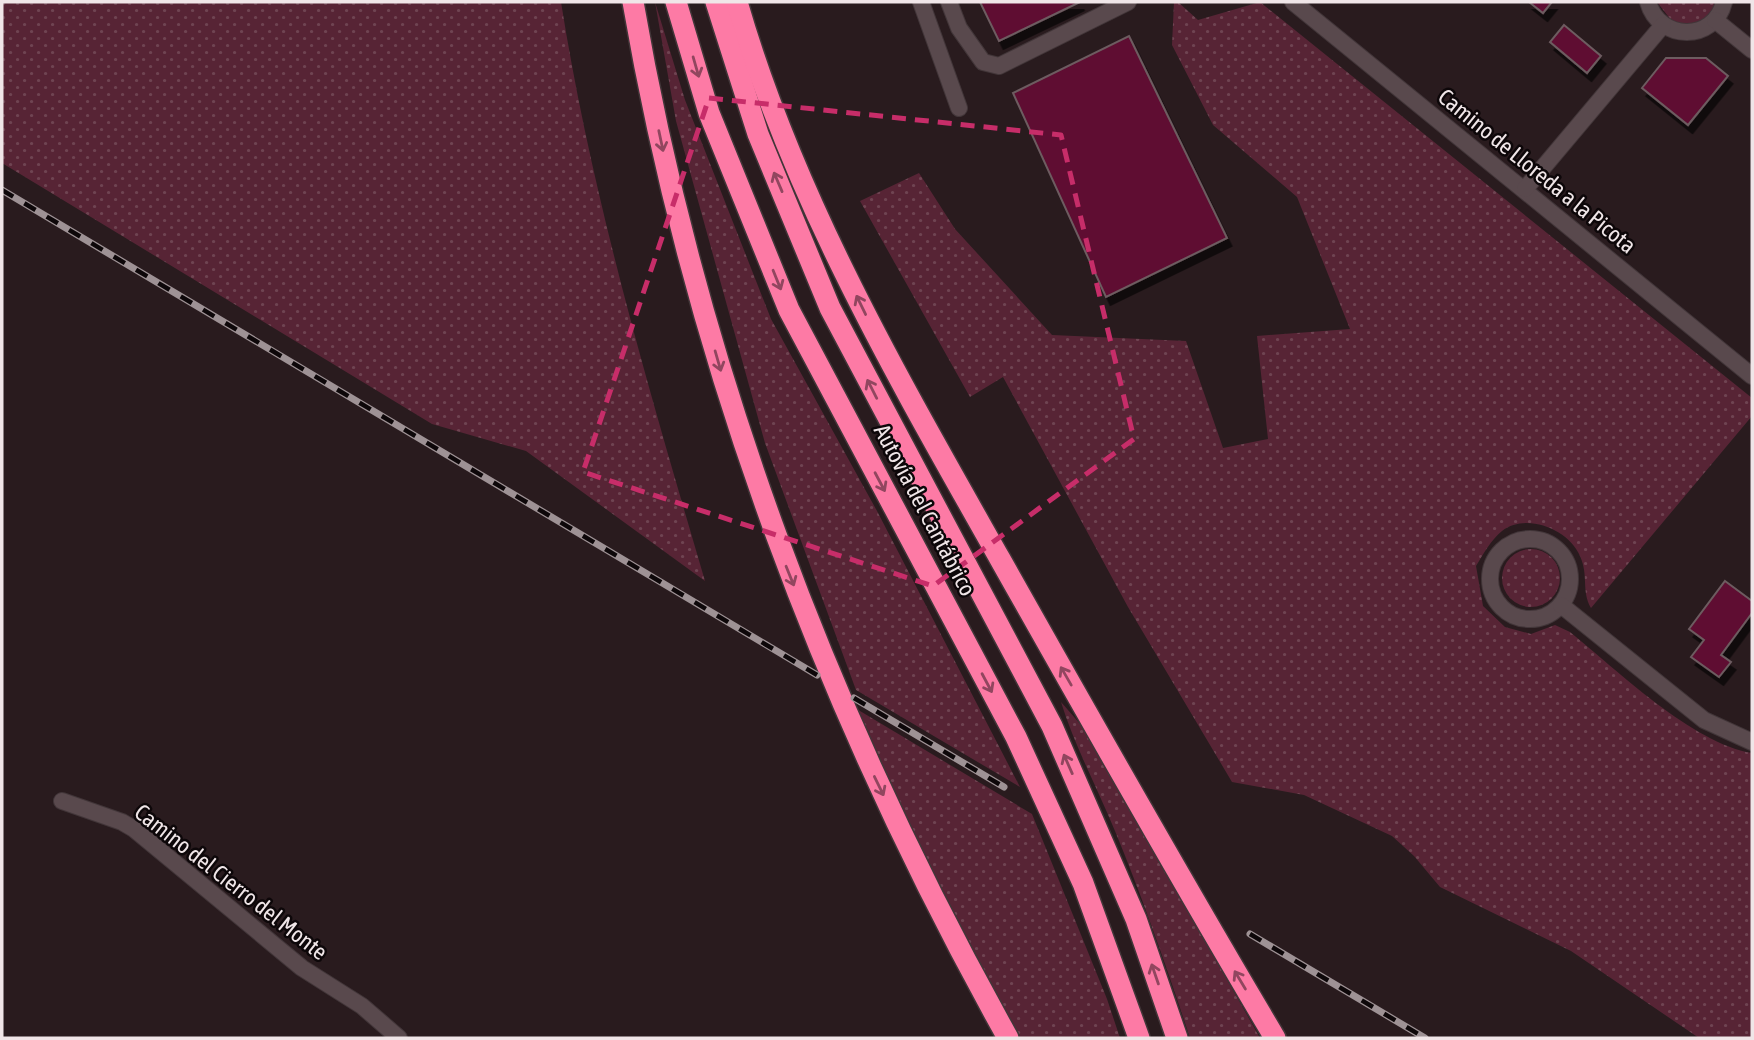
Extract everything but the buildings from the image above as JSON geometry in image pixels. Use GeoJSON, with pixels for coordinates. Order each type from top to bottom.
{"type":"FeatureCollection","features":[{"type":"Feature","properties":{"kind":"highway"},"geometry":{"type":"LineString","coordinates":[[633,2],[683,242],[726,387],[785,562],[859,744],[938,906],[1008,1038]]}},
{"type":"Feature","properties":{"kind":"highway","name":"Autovía del Cantábrico"},"geometry":{"type":"LineString","coordinates":[[676,2],[709,113],[789,310],[1016,737],[1083,883],[1139,1038]]}},
{"type":"Feature","properties":{"kind":"highway","name":"Autovía del Cantábrico"},"geometry":{"type":"LineString","coordinates":[[716,2],[758,134],[830,308],[1052,726],[1136,919],[1177,1038]]}},
{"type":"Feature","properties":{"kind":"highway"},"geometry":{"type":"LineString","coordinates":[[737,2],[747,36],[810,199],[885,356],[1275,1038]]}},
{"type":"Feature","properties":{"kind":"street"},"geometry":{"type":"LineString","coordinates":[[921,2],[959,107]]}},
{"type":"Feature","properties":{"kind":"street"},"geometry":{"type":"LineString","coordinates":[[948,2],[959,28],[983,62],[999,65],[1128,2]]}},
{"type":"Feature","properties":{"kind":"street","name":"Camino de Lloreda a la Picota"},"geometry":{"type":"LineString","coordinates":[[1293,2],[1752,376]]}},
{"type":"Feature","properties":{"kind":"street"},"geometry":{"type":"LineString","coordinates":[[1648,2],[1662,25],[1673,31],[1696,32],[1715,20],[1724,2]]}},
{"type":"Feature","properties":{"kind":"street"},"geometry":{"type":"LineString","coordinates":[[1715,20],[1752,50]]}},
{"type":"Feature","properties":{"kind":"street"},"geometry":{"type":"LineString","coordinates":[[1525,190],[1662,25]]}},
{"type":"Feature","properties":{"kind":"street"},"geometry":{"type":"LineString","coordinates":[[1530,539],[1554,547],[1568,568],[1567,593],[1561,605],[1538,618],[1524,619],[1500,606],[1490,582],[1497,556],[1506,547],[1530,539]]}},
{"type":"Feature","properties":{"kind":"street"},"geometry":{"type":"LineString","coordinates":[[1561,605],[1704,720],[1752,741]]}},
{"type":"Feature","properties":{"kind":"street","name":"Camino del Cierro del Monte"},"geometry":{"type":"LineString","coordinates":[[62,801],[122,822],[134,829],[302,968],[362,1006],[399,1038]]}},
{"type":"Feature","properties":{"kind":"highlighted area"},"geometry":{"type":"Polygon","coordinates":[[[709,98],[1061,135],[1134,439],[933,586],[583,472],[709,98]]]}},
{"type":"Feature","properties":{"kind":"shaded area"},"geometry":{"type":"Polygon","coordinates":[[[2,2],[561,2],[605,221],[643,366],[705,581],[526,451],[432,424],[2,163],[2,2]]]}},
{"type":"Feature","properties":{"kind":"shaded area"},"geometry":{"type":"Polygon","coordinates":[[[655,2],[685,100],[771,319],[877,511],[1020,787],[856,690],[765,443],[676,121],[655,2]]]}},
{"type":"Feature","properties":{"kind":"shaded area"},"geometry":{"type":"Polygon","coordinates":[[[1174,2],[1178,2],[1198,20],[1260,2],[1752,398],[1752,416],[1591,608],[1586,595],[1584,570],[1575,547],[1567,538],[1546,527],[1523,523],[1502,531],[1476,566],[1483,606],[1505,627],[1531,634],[1555,625],[1570,632],[1681,721],[1729,747],[1752,753],[1752,1038],[1699,1038],[1571,951],[1440,887],[1414,856],[1392,836],[1304,795],[1232,782],[1128,607],[1003,377],[970,397],[860,201],[919,173],[955,229],[1052,335],[1186,341],[1223,448],[1268,439],[1257,336],[1350,329],[1297,197],[1213,125],[1172,45],[1174,2]]]}},
{"type":"Feature","properties":{"kind":"shaded area"},"geometry":{"type":"Polygon","coordinates":[[[1657,2],[1717,2],[1704,19],[1685,24],[1671,20],[1657,2]]]}},
{"type":"Feature","properties":{"kind":"shaded area"},"geometry":{"type":"Polygon","coordinates":[[[1531,549],[1552,557],[1560,578],[1552,599],[1531,607],[1510,599],[1502,578],[1510,557],[1531,549]]]}},
{"type":"Feature","properties":{"kind":"shaded area"},"geometry":{"type":"Polygon","coordinates":[[[1061,702],[1088,733],[1260,1038],[1190,1038],[1135,882],[1061,702]]]}},
{"type":"Feature","properties":{"kind":"shaded area"},"geometry":{"type":"Polygon","coordinates":[[[855,708],[1032,814],[1107,999],[1120,1038],[1019,1038],[932,870],[855,708]]]}},
{"type":"Feature","properties":{"kind":"railway"},"geometry":{"type":"LineString","coordinates":[[2,190],[817,675]]}},
{"type":"Feature","properties":{"kind":"railway"},"geometry":{"type":"LineString","coordinates":[[854,698],[1004,787]]}},
{"type":"Feature","properties":{"kind":"railway"},"geometry":{"type":"LineString","coordinates":[[1250,934],[1425,1038]]}}]}
